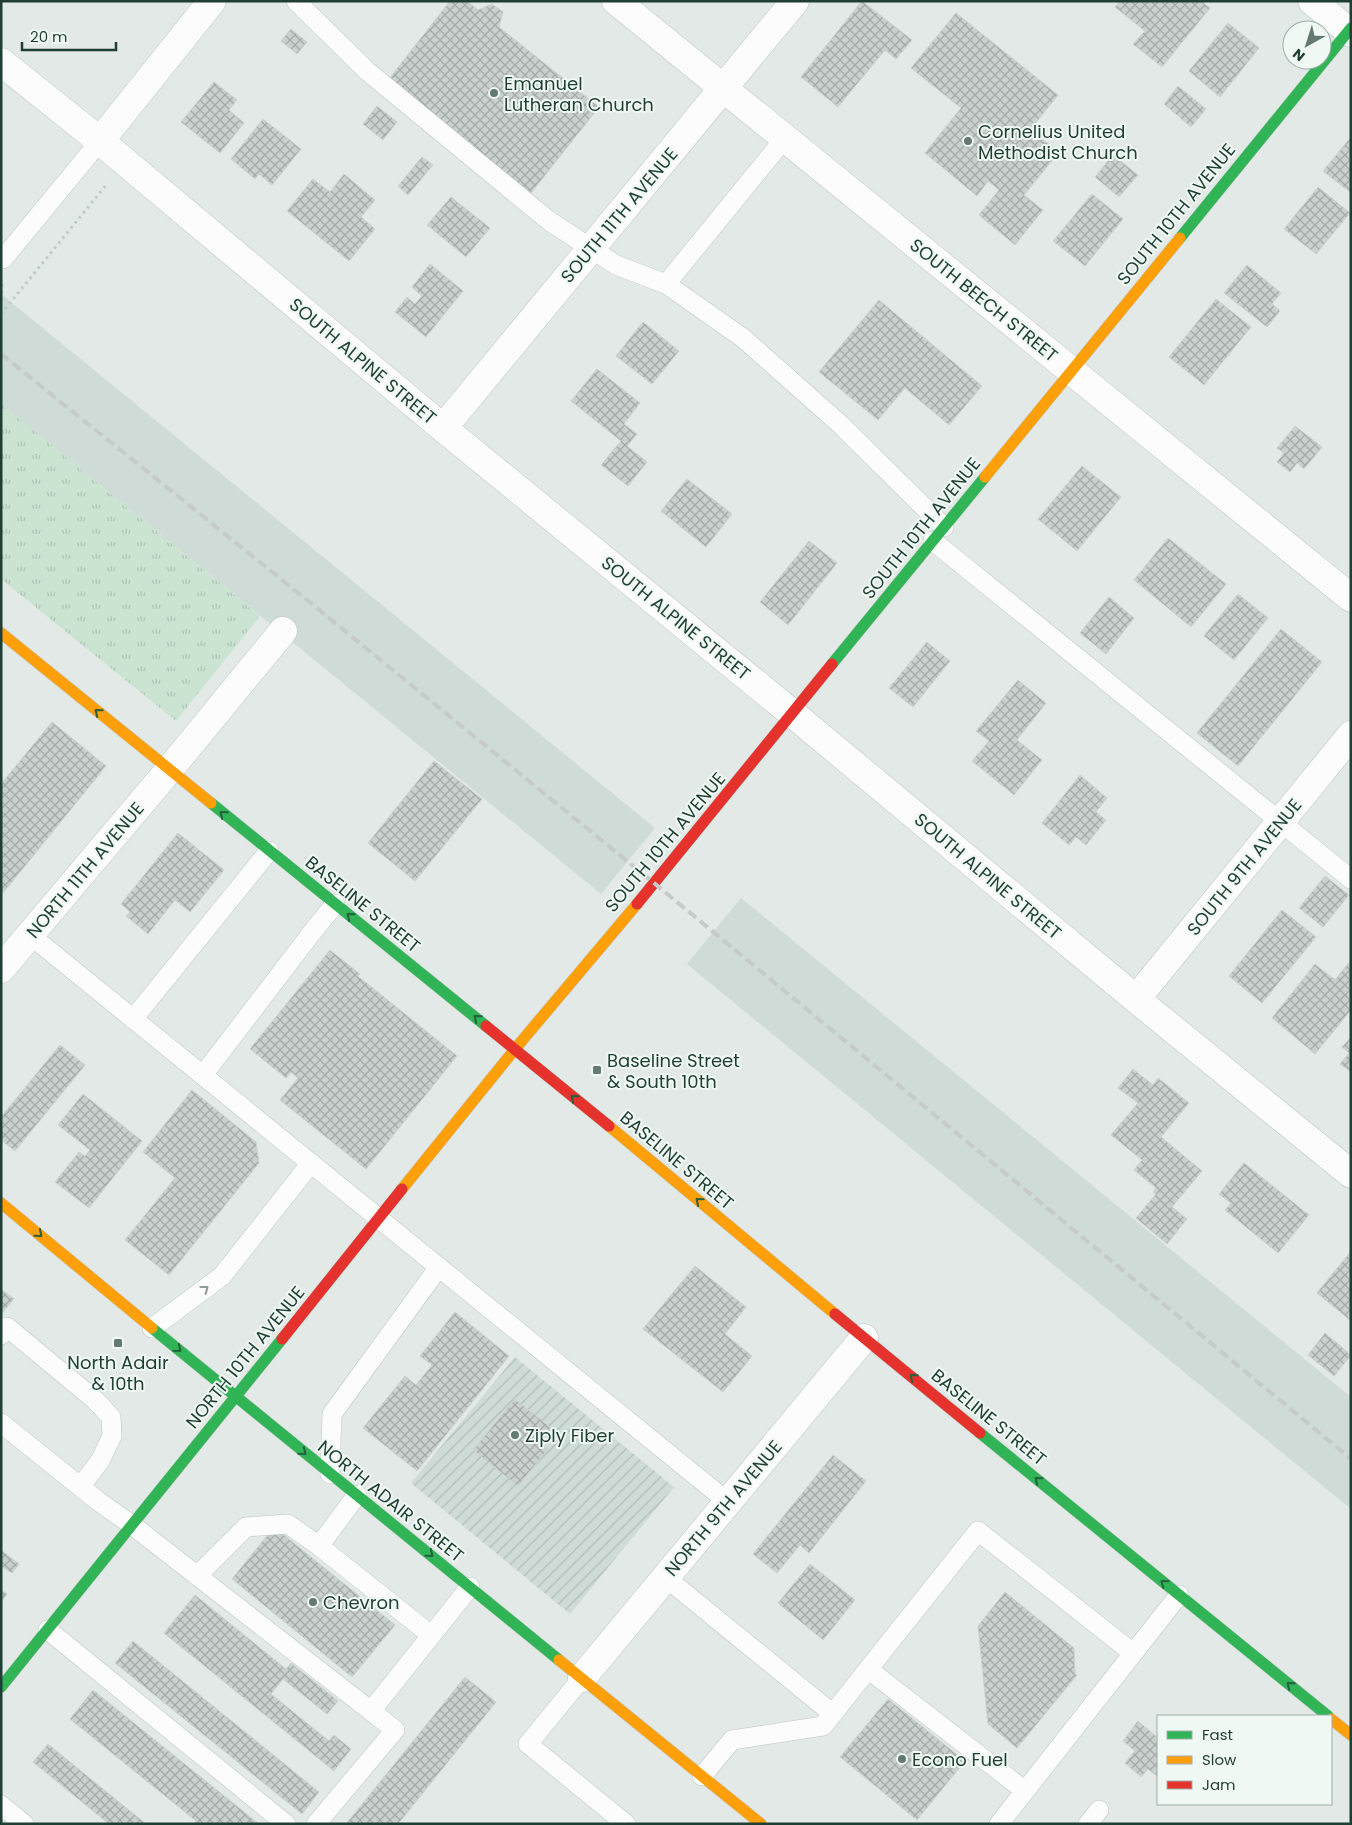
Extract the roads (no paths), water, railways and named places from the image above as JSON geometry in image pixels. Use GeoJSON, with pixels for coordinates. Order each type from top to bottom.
{"type":"FeatureCollection","features":[{"type":"Feature","properties":{"kind":"main road","name":"SOUTH 10TH AVENUE"},"geometry":{"type":"LineString","coordinates":[[515,1049],[654,883],[1350,31]]}},
{"type":"Feature","properties":{"kind":"main road","name":"BASELINE STREET"},"geometry":{"type":"LineString","coordinates":[[1,633],[515,1049],[864,1338],[1327,1715]]}},
{"type":"Feature","properties":{"kind":"main road","name":"NORTH 10TH AVENUE"},"geometry":{"type":"LineString","coordinates":[[1,1687],[515,1049]]}},
{"type":"Feature","properties":{"kind":"main road","name":"NORTH ADAIR STREET"},"geometry":{"type":"LineString","coordinates":[[1,1203],[760,1824]]}},
{"type":"Feature","properties":{"kind":"main road","name":"BASELINE STREET"},"geometry":{"type":"LineString","coordinates":[[1332,1719],[1351,1735]]}},
{"type":"Feature","properties":{"kind":"street"},"geometry":{"type":"LineString","coordinates":[[100,141],[212,1]]}},
{"type":"Feature","properties":{"kind":"street","name":"SOUTH BEECH STREET"},"geometry":{"type":"LineString","coordinates":[[616,1],[1351,598]]}},
{"type":"Feature","properties":{"kind":"street","name":"SOUTH 11TH AVENUE"},"geometry":{"type":"LineString","coordinates":[[443,428],[795,1]]}},
{"type":"Feature","properties":{"kind":"street"},"geometry":{"type":"LineString","coordinates":[[1312,1],[1350,31]]}},
{"type":"Feature","properties":{"kind":"street","name":"SOUTH ALPINE STREET"},"geometry":{"type":"LineString","coordinates":[[1,62],[100,141],[443,428],[1351,1174]]}},
{"type":"Feature","properties":{"kind":"street"},"geometry":{"type":"LineString","coordinates":[[169,770],[283,632]]}},
{"type":"Feature","properties":{"kind":"street","name":"SOUTH 9TH AVENUE"},"geometry":{"type":"LineString","coordinates":[[1136,999],[1351,735]]}},
{"type":"Feature","properties":{"kind":"street","name":"NORTH 11TH AVENUE"},"geometry":{"type":"LineString","coordinates":[[1,969],[169,770]]}},
{"type":"Feature","properties":{"kind":"street","name":"NORTH 9TH AVENUE"},"geometry":{"type":"LineString","coordinates":[[582,1678],[864,1338]]}},
{"type":"Feature","properties":{"kind":"lane"},"geometry":{"type":"LineString","coordinates":[[296,1],[367,71],[548,220],[616,265],[666,284],[743,338],[841,425],[939,534],[1280,822],[1351,879]]}},
{"type":"Feature","properties":{"kind":"lane"},"geometry":{"type":"LineString","coordinates":[[666,284],[784,138]]}},
{"type":"Feature","properties":{"kind":"lane"},"geometry":{"type":"LineString","coordinates":[[3,259],[100,141]]}},
{"type":"Feature","properties":{"kind":"lane"},"geometry":{"type":"LineString","coordinates":[[133,1019],[269,851]]}},
{"type":"Feature","properties":{"kind":"lane"},"geometry":{"type":"LineString","coordinates":[[203,1075],[335,904]]}},
{"type":"Feature","properties":{"kind":"lane"},"geometry":{"type":"LineString","coordinates":[[30,935],[728,1502]]}},
{"type":"Feature","properties":{"kind":"lane"},"geometry":{"type":"LineString","coordinates":[[152,1328],[222,1276],[311,1163]]}},
{"type":"Feature","properties":{"kind":"lane"},"geometry":{"type":"LineString","coordinates":[[330,1474],[332,1414],[439,1267]]}},
{"type":"Feature","properties":{"kind":"lane"},"geometry":{"type":"LineString","coordinates":[[1,1335],[8,1327],[96,1400],[111,1417],[112,1436],[100,1461],[80,1487]]}},
{"type":"Feature","properties":{"kind":"lane"},"geometry":{"type":"LineString","coordinates":[[1,1423],[80,1487],[132,1525],[395,1730],[316,1824]]}},
{"type":"Feature","properties":{"kind":"lane"},"geometry":{"type":"LineString","coordinates":[[319,1546],[357,1495]]}},
{"type":"Feature","properties":{"kind":"lane"},"geometry":{"type":"LineString","coordinates":[[197,1576],[246,1527],[288,1524],[319,1546],[431,1635]]}},
{"type":"Feature","properties":{"kind":"lane"},"geometry":{"type":"LineString","coordinates":[[702,1776],[732,1740],[823,1726],[978,1531],[1133,1653]]}},
{"type":"Feature","properties":{"kind":"lane"},"geometry":{"type":"LineString","coordinates":[[665,1577],[833,1714]]}},
{"type":"Feature","properties":{"kind":"lane"},"geometry":{"type":"LineString","coordinates":[[371,1711],[470,1587]]}},
{"type":"Feature","properties":{"kind":"lane"},"geometry":{"type":"LineString","coordinates":[[1000,1824],[1179,1595]]}},
{"type":"Feature","properties":{"kind":"lane"},"geometry":{"type":"LineString","coordinates":[[48,1630],[286,1824]]}},
{"type":"Feature","properties":{"kind":"lane"},"geometry":{"type":"LineString","coordinates":[[868,1669],[1025,1791]]}},
{"type":"Feature","properties":{"kind":"lane"},"geometry":{"type":"LineString","coordinates":[[582,1678],[528,1744],[626,1824]]}},
{"type":"Feature","properties":{"kind":"lane"},"geometry":{"type":"LineString","coordinates":[[1,1805],[24,1824]]}},
{"type":"Feature","properties":{"kind":"railway"},"geometry":{"type":"LineString","coordinates":[[1,354],[654,883],[1351,1459]]}},
{"type":"Feature","properties":{"kind":"place","name":"Emanuel Lutheran Church"},"geometry":{"type":"Point","coordinates":[494,93]}},
{"type":"Feature","properties":{"kind":"place","name":"Cornelius United Methodist Church"},"geometry":{"type":"Point","coordinates":[968,141]}},
{"type":"Feature","properties":{"kind":"place","name":"Baseline Street & South 10th"},"geometry":{"type":"Point","coordinates":[597,1070]}},
{"type":"Feature","properties":{"kind":"place","name":"North Adair & 10th"},"geometry":{"type":"Point","coordinates":[118,1343]}},
{"type":"Feature","properties":{"kind":"place","name":"Ziply Fiber"},"geometry":{"type":"Point","coordinates":[515,1435]}},
{"type":"Feature","properties":{"kind":"place","name":"Chevron"},"geometry":{"type":"Point","coordinates":[313,1602]}},
{"type":"Feature","properties":{"kind":"place","name":"Econo Fuel"},"geometry":{"type":"Point","coordinates":[902,1759]}}]}
